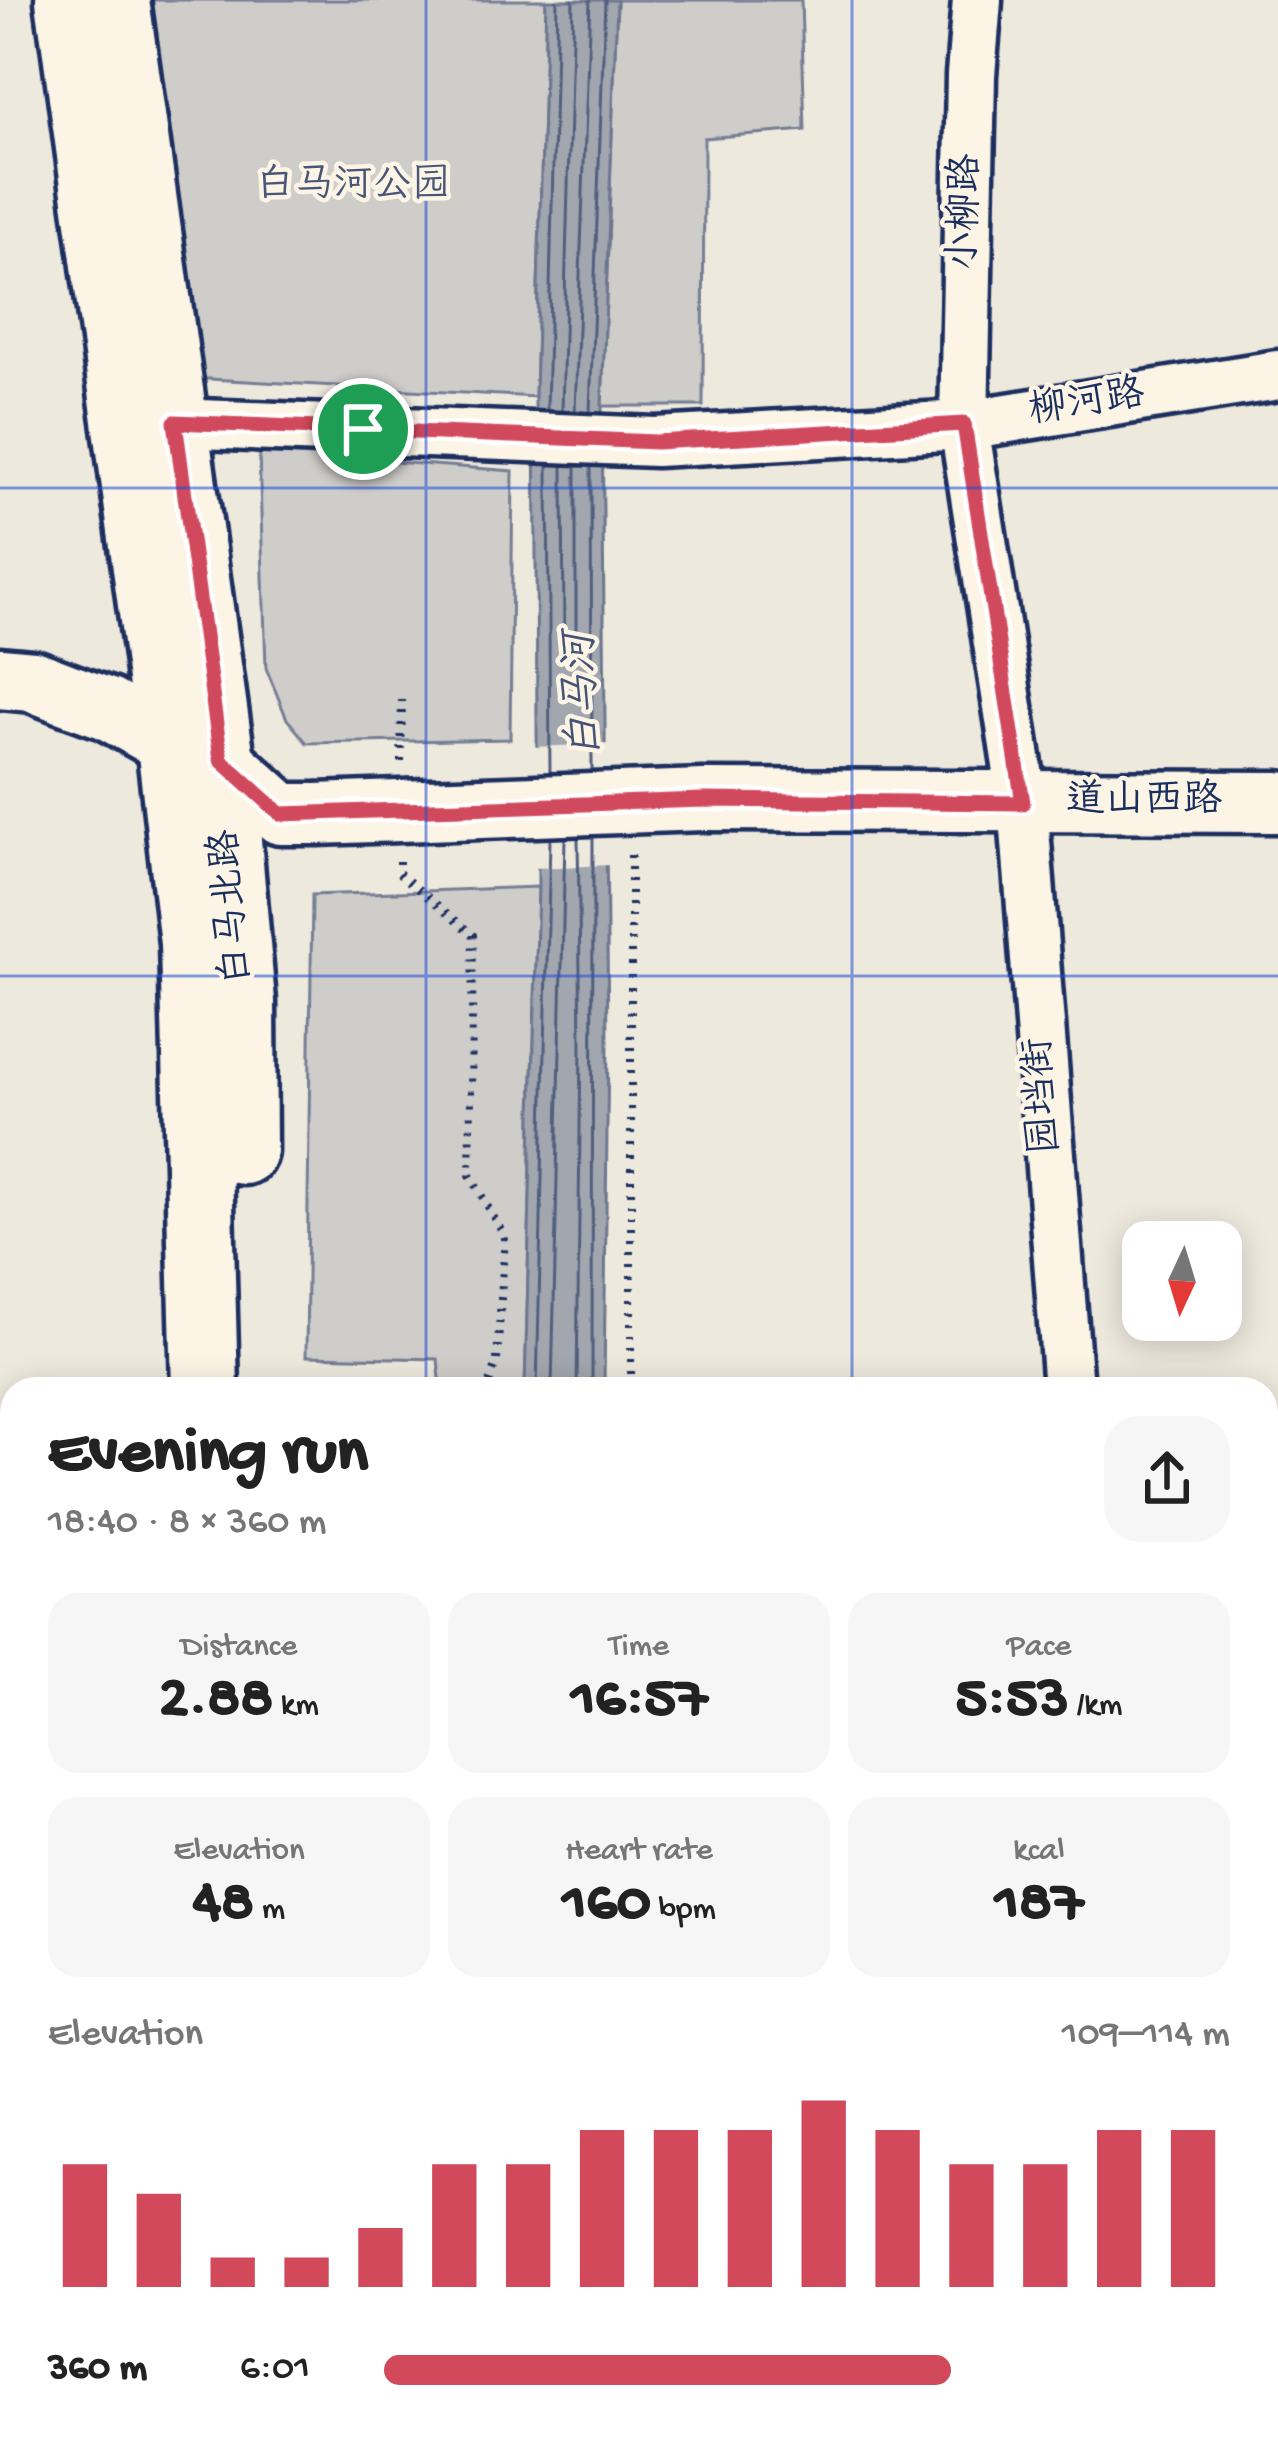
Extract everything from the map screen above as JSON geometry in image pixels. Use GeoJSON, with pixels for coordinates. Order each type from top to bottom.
{"type":"FeatureCollection","features":[{"type":"Feature","properties":{"kind":"main road","name":"白马北路"},"geometry":{"type":"LineString","coordinates":[[69,0],[195,752],[242,1002],[245,1377]]}},
{"type":"Feature","properties":{"kind":"main road","name":"白马北路"},"geometry":{"type":"LineString","coordinates":[[116,0],[175,422],[195,752]]}},
{"type":"Feature","properties":{"kind":"main road"},"geometry":{"type":"LineString","coordinates":[[195,752],[193,943],[205,1377]]}},
{"type":"Feature","properties":{"kind":"street","name":"小柳路"},"geometry":{"type":"LineString","coordinates":[[977,0],[971,75],[964,424],[1023,803]]}},
{"type":"Feature","properties":{"kind":"street","name":"柳河路"},"geometry":{"type":"LineString","coordinates":[[175,422],[656,442],[964,424],[1278,375]]}},
{"type":"Feature","properties":{"kind":"street","name":"道山西路"},"geometry":{"type":"LineString","coordinates":[[0,678],[33,681],[195,752],[281,814],[703,800],[1278,802]]}},
{"type":"Feature","properties":{"kind":"street","name":"园垱街"},"geometry":{"type":"LineString","coordinates":[[1023,803],[1067,1377]]}},
{"type":"Feature","properties":{"kind":"path"},"geometry":{"type":"LineString","coordinates":[[400,782],[402,700]]}},
{"type":"Feature","properties":{"kind":"path"},"geometry":{"type":"LineString","coordinates":[[399,850],[398,873],[472,935],[470,1175],[506,1237],[497,1360],[491,1377]]}},
{"type":"Feature","properties":{"kind":"path"},"geometry":{"type":"LineString","coordinates":[[631,855],[631,1377]]}},
{"type":"Feature","properties":{"kind":"green space","name":"白马河公园"},"geometry":{"type":"Polygon","coordinates":[[[137,0],[546,0],[535,397],[191,378],[137,0]]]}},
{"type":"Feature","properties":{"kind":"green space"},"geometry":{"type":"Polygon","coordinates":[[[617,0],[801,0],[805,130],[704,138],[703,406],[602,406],[617,0]]]}},
{"type":"Feature","properties":{"kind":"green space"},"geometry":{"type":"Polygon","coordinates":[[[259,452],[513,471],[510,739],[307,743],[287,719],[266,668],[259,452]]]}},
{"type":"Feature","properties":{"kind":"green space"},"geometry":{"type":"Polygon","coordinates":[[[538,887],[525,1377],[440,1377],[438,1359],[306,1356],[312,895],[538,887]]]}},
{"type":"Feature","properties":{"kind":"water","name":"白马河"},"geometry":{"type":"Polygon","coordinates":[[[546,0],[617,0],[602,406],[608,1042],[604,1377],[525,1377],[538,887],[535,397],[546,0]]]}},
{"type":"Feature","properties":{"kind":"pier"},"geometry":{"type":"Polygon","coordinates":[[[610,744],[612,865],[532,868],[532,747],[610,744]]]}},
{"type":"Feature","properties":{"kind":"route"},"geometry":{"type":"LineString","coordinates":[[175,422],[363,429],[656,442],[964,424],[1023,803],[703,800],[281,814],[221,760],[175,422]]}}]}
